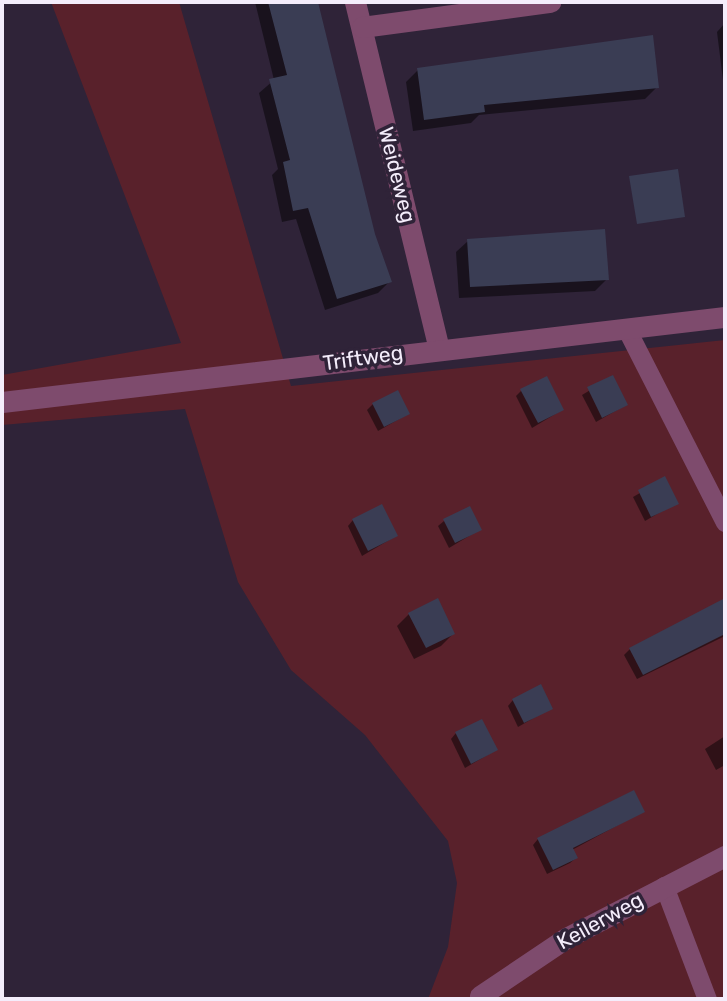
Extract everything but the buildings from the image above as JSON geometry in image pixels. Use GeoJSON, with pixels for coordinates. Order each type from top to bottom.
{"type":"FeatureCollection","features":[{"type":"Feature","properties":{"kind":"street","name":"Weideweg"},"geometry":{"type":"LineString","coordinates":[[355,2],[439,348]]}},
{"type":"Feature","properties":{"kind":"street"},"geometry":{"type":"LineString","coordinates":[[362,27],[550,2]]}},
{"type":"Feature","properties":{"kind":"street","name":"Triftweg"},"geometry":{"type":"LineString","coordinates":[[2,402],[439,348],[725,317]]}},
{"type":"Feature","properties":{"kind":"street","name":"Keilerweg"},"geometry":{"type":"LineString","coordinates":[[478,998],[566,938],[725,856]]}},
{"type":"Feature","properties":{"kind":"lane"},"geometry":{"type":"LineString","coordinates":[[626,328],[725,522]]}},
{"type":"Feature","properties":{"kind":"lane"},"geometry":{"type":"LineString","coordinates":[[664,886],[707,999]]}},
{"type":"Feature","properties":{"kind":"shaded area"},"geometry":{"type":"Polygon","coordinates":[[[51,2],[179,2],[291,386],[725,340],[725,999],[428,999],[448,947],[457,883],[448,841],[365,735],[291,670],[238,582],[185,409],[2,425],[2,375],[181,343],[51,2]]]}}]}
